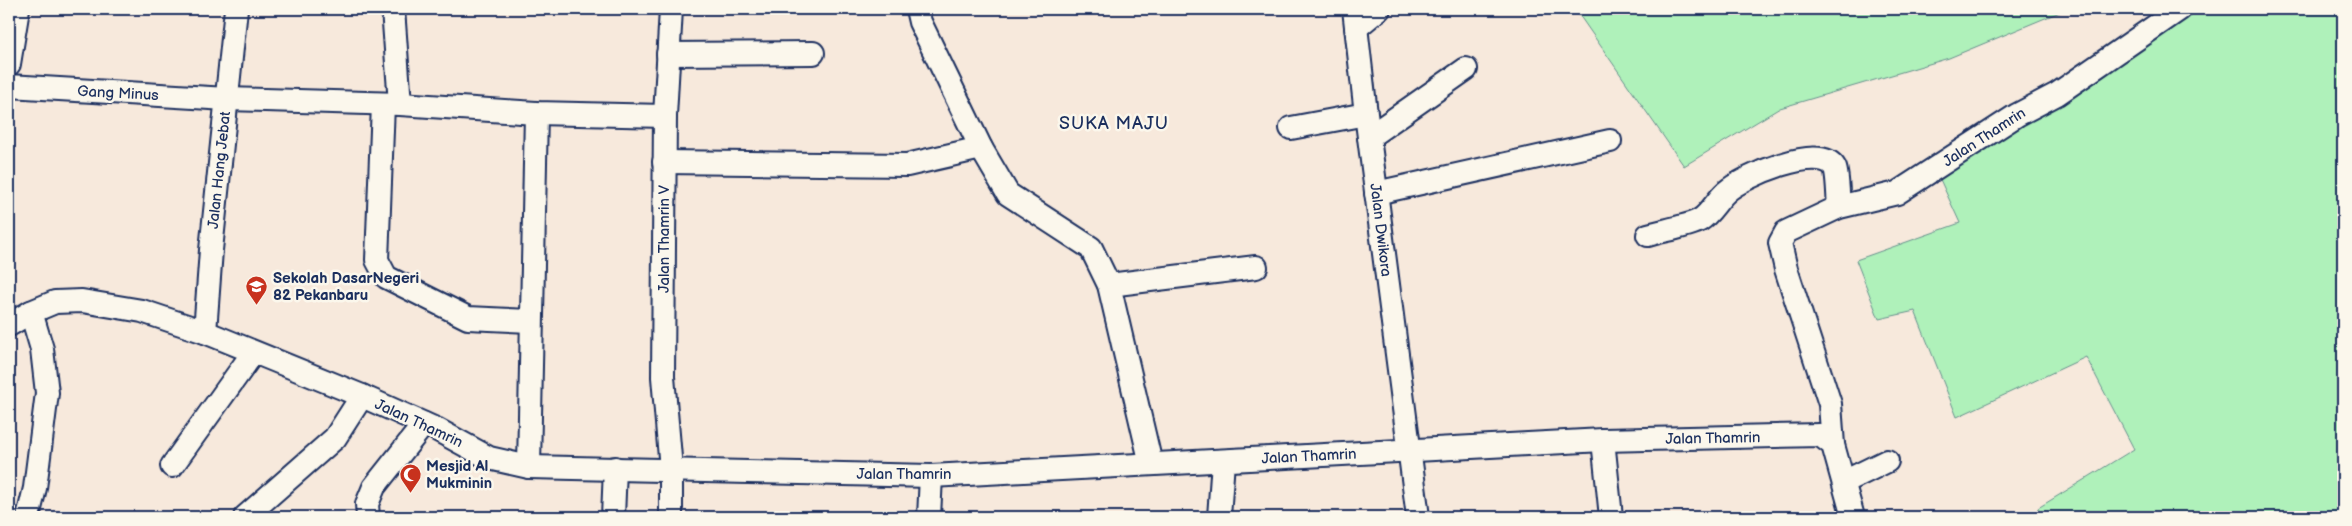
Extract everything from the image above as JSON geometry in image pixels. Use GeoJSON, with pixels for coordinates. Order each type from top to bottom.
{"type":"FeatureCollection","features":[{"type":"Feature","properties":{"kind":"street"},"geometry":{"type":"LineString","coordinates":[[9,64],[18,9]]}},
{"type":"Feature","properties":{"kind":"street","name":"Jalan Hang Jebat"},"geometry":{"type":"LineString","coordinates":[[205,332],[211,250],[236,9]]}},
{"type":"Feature","properties":{"kind":"street"},"geometry":{"type":"LineString","coordinates":[[393,9],[391,104],[377,260],[386,277],[468,318],[530,321]]}},
{"type":"Feature","properties":{"kind":"street","name":"Jalan Thamrin V"},"geometry":{"type":"LineString","coordinates":[[670,517],[671,470],[663,377],[665,116],[671,9]]}},
{"type":"Feature","properties":{"kind":"street"},"geometry":{"type":"LineString","coordinates":[[917,9],[920,22],[980,148],[1008,194],[1091,248],[1108,285],[1152,464]]}},
{"type":"Feature","properties":{"kind":"street"},"geometry":{"type":"LineString","coordinates":[[1355,18],[1378,9]]}},
{"type":"Feature","properties":{"kind":"street","name":"Jalan Thamrin"},"geometry":{"type":"LineString","coordinates":[[1852,517],[1833,446],[1830,404],[1786,269],[1780,243],[1786,232],[1839,207],[1897,193],[2017,115],[2057,94],[2180,9]]}},
{"type":"Feature","properties":{"kind":"street","name":"Jalan Dwikora"},"geometry":{"type":"LineString","coordinates":[[1355,18],[1418,517]]}},
{"type":"Feature","properties":{"kind":"street"},"geometry":{"type":"LineString","coordinates":[[668,54],[813,53]]}},
{"type":"Feature","properties":{"kind":"street"},"geometry":{"type":"LineString","coordinates":[[1369,137],[1466,69]]}},
{"type":"Feature","properties":{"kind":"street","name":"Gang Minus"},"geometry":{"type":"LineString","coordinates":[[9,86],[227,99],[391,104],[536,113],[665,116]]}},
{"type":"Feature","properties":{"kind":"street"},"geometry":{"type":"LineString","coordinates":[[529,467],[530,321],[536,113]]}},
{"type":"Feature","properties":{"kind":"street"},"geometry":{"type":"LineString","coordinates":[[1291,128],[1366,114]]}},
{"type":"Feature","properties":{"kind":"street"},"geometry":{"type":"LineString","coordinates":[[1376,193],[1610,142]]}},
{"type":"Feature","properties":{"kind":"street"},"geometry":{"type":"LineString","coordinates":[[664,162],[907,165],[980,148]]}},
{"type":"Feature","properties":{"kind":"street"},"geometry":{"type":"LineString","coordinates":[[1648,235],[1700,220],[1727,191],[1742,180],[1784,163],[1821,159],[1828,162],[1835,169],[1839,207]]}},
{"type":"Feature","properties":{"kind":"street"},"geometry":{"type":"LineString","coordinates":[[1108,285],[1256,267]]}},
{"type":"Feature","properties":{"kind":"street","name":"Jalan Thamrin"},"geometry":{"type":"LineString","coordinates":[[9,325],[31,312],[55,302],[82,301],[142,311],[205,332],[362,396],[424,424],[490,458],[529,467],[931,476],[1603,440],[1820,435],[1833,446]]}},
{"type":"Feature","properties":{"kind":"street"},"geometry":{"type":"LineString","coordinates":[[28,517],[35,488],[47,393],[42,349],[31,312]]}},
{"type":"Feature","properties":{"kind":"street"},"geometry":{"type":"LineString","coordinates":[[172,466],[253,353]]}},
{"type":"Feature","properties":{"kind":"street"},"geometry":{"type":"LineString","coordinates":[[244,517],[335,438],[362,396]]}},
{"type":"Feature","properties":{"kind":"street"},"geometry":{"type":"LineString","coordinates":[[368,517],[367,504],[374,488],[424,424]]}},
{"type":"Feature","properties":{"kind":"street"},"geometry":{"type":"LineString","coordinates":[[1603,440],[1611,517]]}},
{"type":"Feature","properties":{"kind":"street"},"geometry":{"type":"LineString","coordinates":[[1219,517],[1223,460]]}},
{"type":"Feature","properties":{"kind":"street"},"geometry":{"type":"LineString","coordinates":[[1844,482],[1887,461]]}},
{"type":"Feature","properties":{"kind":"street"},"geometry":{"type":"LineString","coordinates":[[613,517],[615,468]]}},
{"type":"Feature","properties":{"kind":"street"},"geometry":{"type":"LineString","coordinates":[[929,517],[931,476]]}},
{"type":"Feature","properties":{"kind":"green space"},"geometry":{"type":"Polygon","coordinates":[[[1575,9],[2067,9],[1949,58],[1780,108],[1684,166],[1575,9]]]}},
{"type":"Feature","properties":{"kind":"green space"},"geometry":{"type":"Polygon","coordinates":[[[2198,9],[2343,9],[2343,517],[2038,517],[2038,508],[2134,449],[2086,357],[1957,417],[1915,311],[1879,319],[1856,260],[1960,223],[1938,175],[2198,9]]]}},
{"type":"Feature","properties":{"kind":"place","name":"Sekolah DasarNegeri 82 Pekanbaru"},"geometry":{"type":"Point","coordinates":[257,306]}},
{"type":"Feature","properties":{"kind":"place","name":"Mesjid Al Mukminin"},"geometry":{"type":"Point","coordinates":[410,494]}},
{"type":"Feature","properties":{"kind":"district","name":"SUKA MAJU"},"geometry":{"type":"Point","coordinates":[1114,123]}}]}
